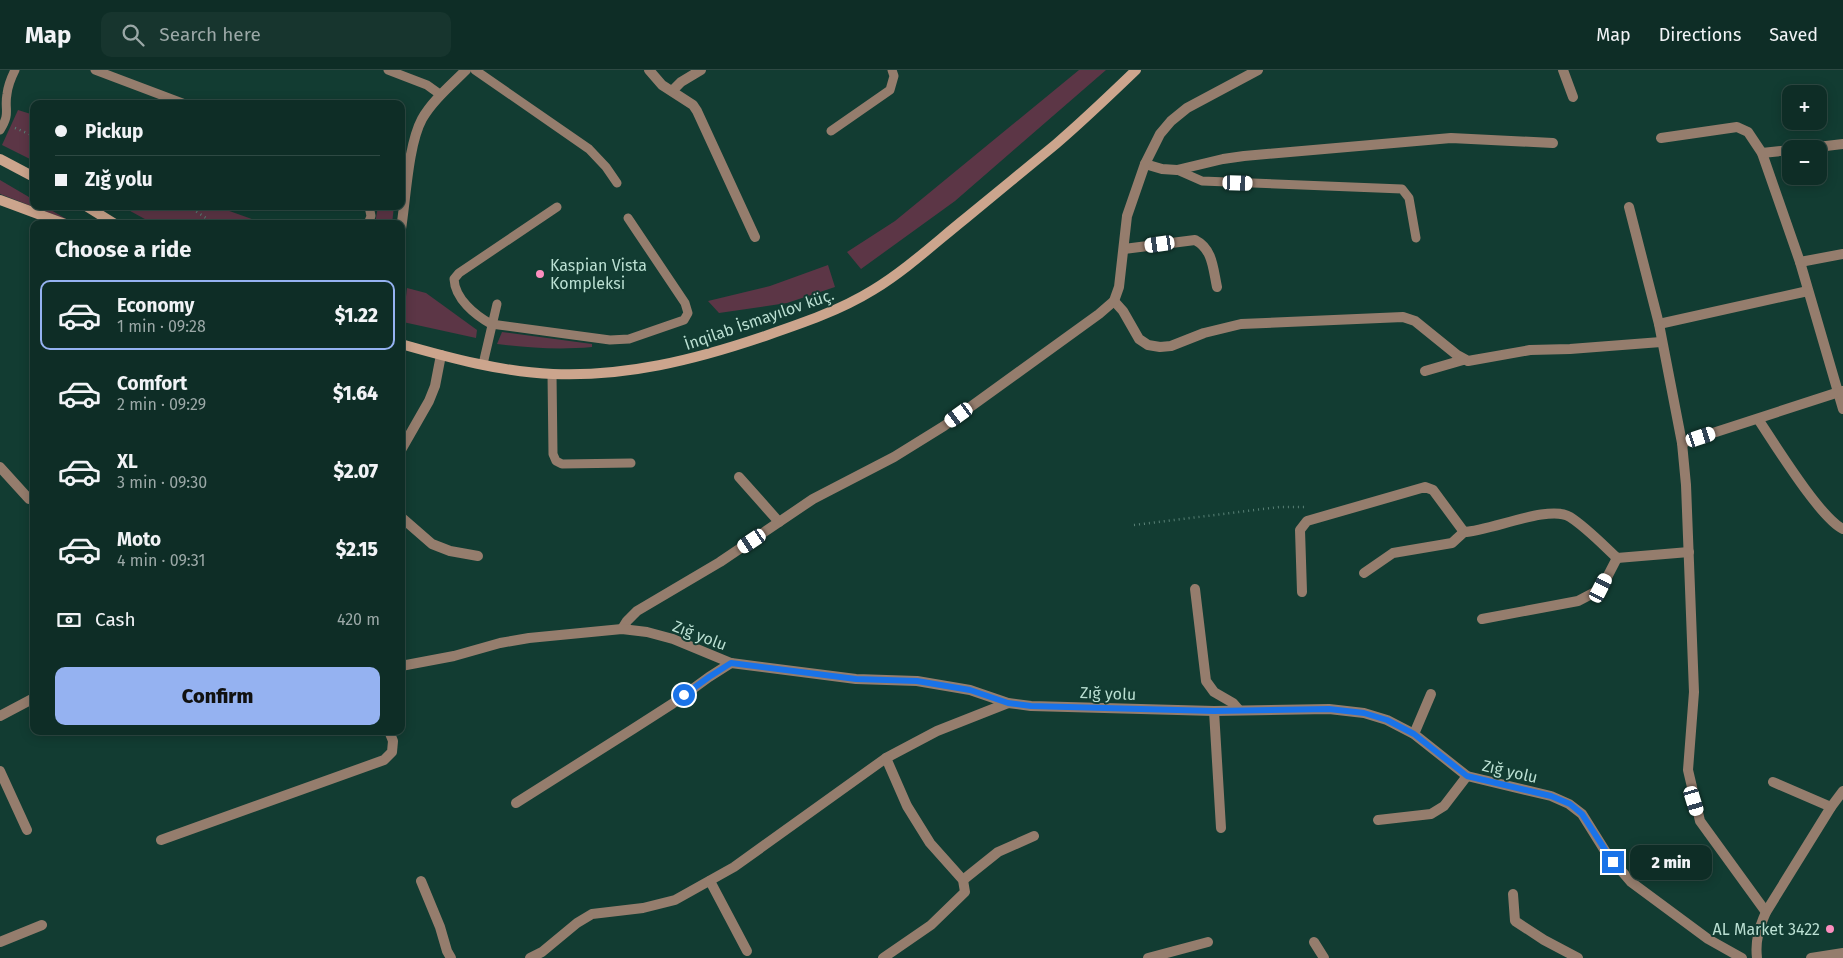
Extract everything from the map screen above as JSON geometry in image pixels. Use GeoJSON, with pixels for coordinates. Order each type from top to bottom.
{"type":"FeatureCollection","features":[{"type":"Feature","properties":{"kind":"main road","name":"İnqilab İsmayılov küç."},"geometry":{"type":"LineString","coordinates":[[405,345],[483,364],[552,374],[596,374],[676,363],[731,348],[821,316],[893,277],[1058,143],[1136,70]]}},
{"type":"Feature","properties":{"kind":"main road"},"geometry":{"type":"LineString","coordinates":[[0,159],[30,175]]}},
{"type":"Feature","properties":{"kind":"main road"},"geometry":{"type":"LineString","coordinates":[[0,200],[54,220]]}},
{"type":"Feature","properties":{"kind":"main road"},"geometry":{"type":"LineString","coordinates":[[92,210],[109,220]]}},
{"type":"Feature","properties":{"kind":"street"},"geometry":{"type":"LineString","coordinates":[[405,204],[416,135],[423,118],[441,95],[466,70]]}},
{"type":"Feature","properties":{"kind":"street"},"geometry":{"type":"LineString","coordinates":[[649,70],[662,85],[692,105],[697,111],[755,237]]}},
{"type":"Feature","properties":{"kind":"street"},"geometry":{"type":"LineString","coordinates":[[672,91],[681,82],[701,70]]}},
{"type":"Feature","properties":{"kind":"street"},"geometry":{"type":"LineString","coordinates":[[622,629],[627,621],[637,612],[720,562],[813,499],[894,457],[944,426],[1100,314],[1114,301],[1119,287],[1127,216],[1145,164],[1160,134],[1171,121],[1187,108],[1258,70]]}},
{"type":"Feature","properties":{"kind":"street"},"geometry":{"type":"LineString","coordinates":[[1563,70],[1573,97]]}},
{"type":"Feature","properties":{"kind":"street"},"geometry":{"type":"LineString","coordinates":[[1662,138],[1737,127],[1748,132],[1762,153],[1800,262],[1840,392],[1843,409]]}},
{"type":"Feature","properties":{"kind":"street"},"geometry":{"type":"LineString","coordinates":[[1145,164],[1162,169],[1177,170],[1244,156],[1451,138],[1553,143]]}},
{"type":"Feature","properties":{"kind":"street"},"geometry":{"type":"LineString","coordinates":[[1827,146],[1843,144]]}},
{"type":"Feature","properties":{"kind":"street"},"geometry":{"type":"LineString","coordinates":[[1762,153],[1782,151]]}},
{"type":"Feature","properties":{"kind":"street"},"geometry":{"type":"LineString","coordinates":[[1629,207],[1658,324],[1682,443],[1686,485],[1694,692],[1688,770],[1694,801],[1700,821],[1766,912]]}},
{"type":"Feature","properties":{"kind":"street"},"geometry":{"type":"LineString","coordinates":[[1124,249],[1195,240],[1204,244],[1209,254],[1218,287]]}},
{"type":"Feature","properties":{"kind":"street"},"geometry":{"type":"LineString","coordinates":[[1800,262],[1843,254]]}},
{"type":"Feature","properties":{"kind":"street"},"geometry":{"type":"LineString","coordinates":[[1658,324],[1808,291]]}},
{"type":"Feature","properties":{"kind":"street"},"geometry":{"type":"LineString","coordinates":[[1114,301],[1123,311],[1140,339],[1148,345],[1171,346],[1204,333],[1241,324],[1403,317],[1415,321],[1463,360]]}},
{"type":"Feature","properties":{"kind":"street"},"geometry":{"type":"LineString","coordinates":[[1425,371],[1463,360],[1468,361],[1530,350],[1570,350],[1661,342]]}},
{"type":"Feature","properties":{"kind":"street"},"geometry":{"type":"LineString","coordinates":[[405,443],[429,401],[440,355]]}},
{"type":"Feature","properties":{"kind":"street"},"geometry":{"type":"LineString","coordinates":[[1682,443],[1840,392]]}},
{"type":"Feature","properties":{"kind":"street"},"geometry":{"type":"LineString","coordinates":[[1758,418],[1810,495],[1836,526],[1843,529]]}},
{"type":"Feature","properties":{"kind":"street"},"geometry":{"type":"LineString","coordinates":[[0,467],[28,499]]}},
{"type":"Feature","properties":{"kind":"street"},"geometry":{"type":"LineString","coordinates":[[740,477],[779,522]]}},
{"type":"Feature","properties":{"kind":"street"},"geometry":{"type":"LineString","coordinates":[[1302,592],[1300,530],[1307,520],[1425,487],[1433,490],[1464,532]]}},
{"type":"Feature","properties":{"kind":"street"},"geometry":{"type":"LineString","coordinates":[[1364,573],[1394,553],[1452,543],[1464,532],[1477,532],[1548,513],[1568,516],[1617,558],[1689,552]]}},
{"type":"Feature","properties":{"kind":"street"},"geometry":{"type":"LineString","coordinates":[[405,520],[432,544],[450,551],[478,556]]}},
{"type":"Feature","properties":{"kind":"street"},"geometry":{"type":"LineString","coordinates":[[1482,619],[1578,601],[1601,588],[1617,558]]}},
{"type":"Feature","properties":{"kind":"street"},"geometry":{"type":"LineString","coordinates":[[1195,589],[1206,680],[1214,692],[1233,703],[1239,710]]}},
{"type":"Feature","properties":{"kind":"street","name":"Zığ yolu"},"geometry":{"type":"LineString","coordinates":[[405,665],[529,638],[622,629],[647,632],[673,639],[731,663],[856,679],[917,681],[970,690],[1008,703],[1031,706],[1214,711],[1329,709],[1364,713],[1387,720],[1414,734],[1467,776],[1551,796],[1570,804],[1582,814],[1606,854],[1631,882],[1708,939],[1742,958]]}},
{"type":"Feature","properties":{"kind":"street"},"geometry":{"type":"LineString","coordinates":[[516,803],[633,729],[731,663]]}},
{"type":"Feature","properties":{"kind":"street"},"geometry":{"type":"LineString","coordinates":[[1414,734],[1431,694]]}},
{"type":"Feature","properties":{"kind":"street"},"geometry":{"type":"LineString","coordinates":[[0,716],[30,700]]}},
{"type":"Feature","properties":{"kind":"street"},"geometry":{"type":"LineString","coordinates":[[530,958],[542,952],[577,923],[592,914],[643,908],[675,900],[734,867],[886,758],[937,731],[1008,703]]}},
{"type":"Feature","properties":{"kind":"street"},"geometry":{"type":"LineString","coordinates":[[1214,711],[1220,828]]}},
{"type":"Feature","properties":{"kind":"street"},"geometry":{"type":"LineString","coordinates":[[161,840],[384,760],[392,752],[393,741],[391,735]]}},
{"type":"Feature","properties":{"kind":"street"},"geometry":{"type":"LineString","coordinates":[[883,958],[930,925],[965,892],[963,880],[930,843],[907,806],[886,758]]}},
{"type":"Feature","properties":{"kind":"street"},"geometry":{"type":"LineString","coordinates":[[0,771],[27,830]]}},
{"type":"Feature","properties":{"kind":"street"},"geometry":{"type":"LineString","coordinates":[[1378,820],[1431,814],[1444,806],[1467,776]]}},
{"type":"Feature","properties":{"kind":"street"},"geometry":{"type":"LineString","coordinates":[[1773,782],[1831,808]]}},
{"type":"Feature","properties":{"kind":"street"},"geometry":{"type":"LineString","coordinates":[[1757,958],[1756,944],[1759,928],[1766,912],[1843,791]]}},
{"type":"Feature","properties":{"kind":"street"},"geometry":{"type":"LineString","coordinates":[[963,880],[998,852],[1034,836]]}},
{"type":"Feature","properties":{"kind":"street"},"geometry":{"type":"LineString","coordinates":[[421,881],[440,926],[447,952],[451,958]]}},
{"type":"Feature","properties":{"kind":"street"},"geometry":{"type":"LineString","coordinates":[[710,881],[747,951]]}},
{"type":"Feature","properties":{"kind":"street"},"geometry":{"type":"LineString","coordinates":[[1513,894],[1516,920],[1544,940],[1578,958]]}},
{"type":"Feature","properties":{"kind":"street"},"geometry":{"type":"LineString","coordinates":[[0,942],[42,925]]}},
{"type":"Feature","properties":{"kind":"street"},"geometry":{"type":"LineString","coordinates":[[1148,958],[1208,942]]}},
{"type":"Feature","properties":{"kind":"street"},"geometry":{"type":"LineString","coordinates":[[1314,942],[1324,958]]}},
{"type":"Feature","properties":{"kind":"street"},"geometry":{"type":"LineString","coordinates":[[1812,958],[1843,953]]}},
{"type":"Feature","properties":{"kind":"lane"},"geometry":{"type":"LineString","coordinates":[[2,127],[8,111],[6,96],[9,82],[15,70]]}},
{"type":"Feature","properties":{"kind":"lane"},"geometry":{"type":"LineString","coordinates":[[95,70],[174,100]]}},
{"type":"Feature","properties":{"kind":"lane"},"geometry":{"type":"LineString","coordinates":[[388,70],[427,85],[441,95]]}},
{"type":"Feature","properties":{"kind":"lane"},"geometry":{"type":"LineString","coordinates":[[475,70],[589,149],[617,182]]}},
{"type":"Feature","properties":{"kind":"lane"},"geometry":{"type":"LineString","coordinates":[[831,131],[890,90],[894,76],[892,70]]}},
{"type":"Feature","properties":{"kind":"lane"},"geometry":{"type":"LineString","coordinates":[[1177,170],[1202,181],[1402,189],[1409,198],[1416,238]]}},
{"type":"Feature","properties":{"kind":"lane"},"geometry":{"type":"LineString","coordinates":[[557,207],[454,279],[454,289],[479,318],[491,324],[610,340],[629,339],[684,320],[688,313],[685,303],[628,218]]}},
{"type":"Feature","properties":{"kind":"lane"},"geometry":{"type":"LineString","coordinates":[[483,364],[497,304]]}},
{"type":"Feature","properties":{"kind":"lane"},"geometry":{"type":"LineString","coordinates":[[552,374],[553,454],[556,461],[562,464],[631,463]]}},
{"type":"Feature","properties":{"kind":"path"},"geometry":{"type":"LineString","coordinates":[[2,127],[30,135]]}},
{"type":"Feature","properties":{"kind":"path"},"geometry":{"type":"LineString","coordinates":[[194,210],[209,220]]}},
{"type":"Feature","properties":{"kind":"path"},"geometry":{"type":"LineString","coordinates":[[1134,525],[1279,507],[1312,507],[1326,515]]}},
{"type":"Feature","properties":{"kind":"shaded area"},"geometry":{"type":"Polygon","coordinates":[[[1079,70],[1106,70],[955,201],[861,269],[847,252],[895,221],[1079,70]]]}},
{"type":"Feature","properties":{"kind":"shaded area"},"geometry":{"type":"Polygon","coordinates":[[[18,110],[30,114],[30,159],[2,145],[18,110]]]}},
{"type":"Feature","properties":{"kind":"shaded area"},"geometry":{"type":"Polygon","coordinates":[[[0,180],[30,198],[30,205],[0,194],[0,180]]]}},
{"type":"Feature","properties":{"kind":"shaded area"},"geometry":{"type":"Polygon","coordinates":[[[42,210],[51,210],[68,220],[42,210]]]}},
{"type":"Feature","properties":{"kind":"shaded area"},"geometry":{"type":"Polygon","coordinates":[[[128,210],[227,210],[255,220],[147,220],[128,210]]]}},
{"type":"Feature","properties":{"kind":"shaded area"},"geometry":{"type":"Polygon","coordinates":[[[377,210],[394,210],[392,220],[376,220],[377,210]]]}},
{"type":"Feature","properties":{"kind":"shaded area"},"geometry":{"type":"Polygon","coordinates":[[[828,265],[835,287],[787,303],[719,313],[708,301],[770,286],[828,265]]]}},
{"type":"Feature","properties":{"kind":"shaded area"},"geometry":{"type":"Polygon","coordinates":[[[407,288],[426,293],[477,330],[476,338],[405,322],[407,288]]]}},
{"type":"Feature","properties":{"kind":"shaded area"},"geometry":{"type":"Polygon","coordinates":[[[502,332],[592,344],[592,347],[544,348],[497,344],[502,332]]]}},
{"type":"Feature","properties":{"kind":"place","name":"Kaspian Vista Kompleksi"},"geometry":{"type":"Point","coordinates":[540,274]}},
{"type":"Feature","properties":{"kind":"place","name":"AL Market 3422"},"geometry":{"type":"Point","coordinates":[1830,929]}},
{"type":"Feature","properties":{"kind":"route"},"geometry":{"type":"LineString","coordinates":[[684,695],[731,663],[789,672],[856,679],[917,681],[970,690],[1008,703],[1031,706],[1214,711],[1329,709],[1364,713],[1387,720],[1414,734],[1467,776],[1551,796],[1570,804],[1582,814],[1606,854],[1613,862]]}}]}
